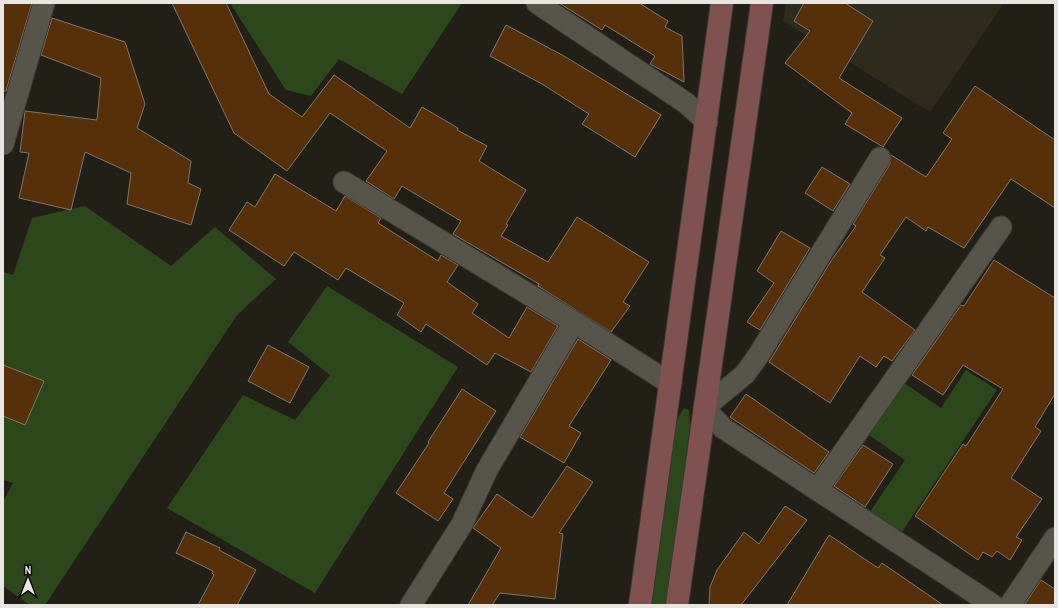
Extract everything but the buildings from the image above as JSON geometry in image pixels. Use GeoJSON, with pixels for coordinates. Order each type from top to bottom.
{"type":"FeatureCollection","features":[{"type":"Feature","properties":{"kind":"street"},"geometry":{"type":"LineString","coordinates":[[3,144],[44,3]]}},
{"type":"Feature","properties":{"kind":"street"},"geometry":{"type":"LineString","coordinates":[[537,3],[686,103],[707,122]]}},
{"type":"Feature","properties":{"kind":"street"},"geometry":{"type":"LineString","coordinates":[[640,605],[722,3]]}},
{"type":"Feature","properties":{"kind":"street"},"geometry":{"type":"LineString","coordinates":[[677,605],[762,3]]}},
{"type":"Feature","properties":{"kind":"street"},"geometry":{"type":"LineString","coordinates":[[704,408],[745,374],[758,356],[880,158]]}},
{"type":"Feature","properties":{"kind":"street"},"geometry":{"type":"LineString","coordinates":[[344,182],[574,322],[671,384]]}},
{"type":"Feature","properties":{"kind":"street"},"geometry":{"type":"LineString","coordinates":[[817,490],[1001,227]]}},
{"type":"Feature","properties":{"kind":"street"},"geometry":{"type":"LineString","coordinates":[[411,605],[462,524],[487,470],[574,322]]}},
{"type":"Feature","properties":{"kind":"street"},"geometry":{"type":"LineString","coordinates":[[704,408],[723,428],[993,605]]}},
{"type":"Feature","properties":{"kind":"street"},"geometry":{"type":"LineString","coordinates":[[1010,605],[1055,538]]}},
{"type":"Feature","properties":{"kind":"shaded area"},"geometry":{"type":"Polygon","coordinates":[[[786,3],[1004,3],[930,112],[783,21],[786,3]]]}},
{"type":"Feature","properties":{"kind":"green space"},"geometry":{"type":"Polygon","coordinates":[[[230,3],[462,3],[402,94],[339,59],[311,96],[286,90],[230,3]]]}},
{"type":"Feature","properties":{"kind":"green space"},"geometry":{"type":"Polygon","coordinates":[[[85,206],[171,266],[215,227],[276,279],[237,315],[45,605],[30,605],[3,586],[3,502],[13,483],[3,480],[3,272],[13,275],[32,218],[85,206]]]}},
{"type":"Feature","properties":{"kind":"green space"},"geometry":{"type":"Polygon","coordinates":[[[327,286],[458,367],[315,593],[167,508],[243,395],[295,420],[330,375],[288,342],[327,286]]]}},
{"type":"Feature","properties":{"kind":"green space"},"geometry":{"type":"Polygon","coordinates":[[[966,370],[997,390],[899,536],[868,515],[905,460],[869,435],[904,383],[941,408],[966,370]]]}},
{"type":"Feature","properties":{"kind":"green space"},"geometry":{"type":"Polygon","coordinates":[[[684,408],[689,410],[690,427],[666,605],[652,605],[677,419],[684,408]]]}}]}
